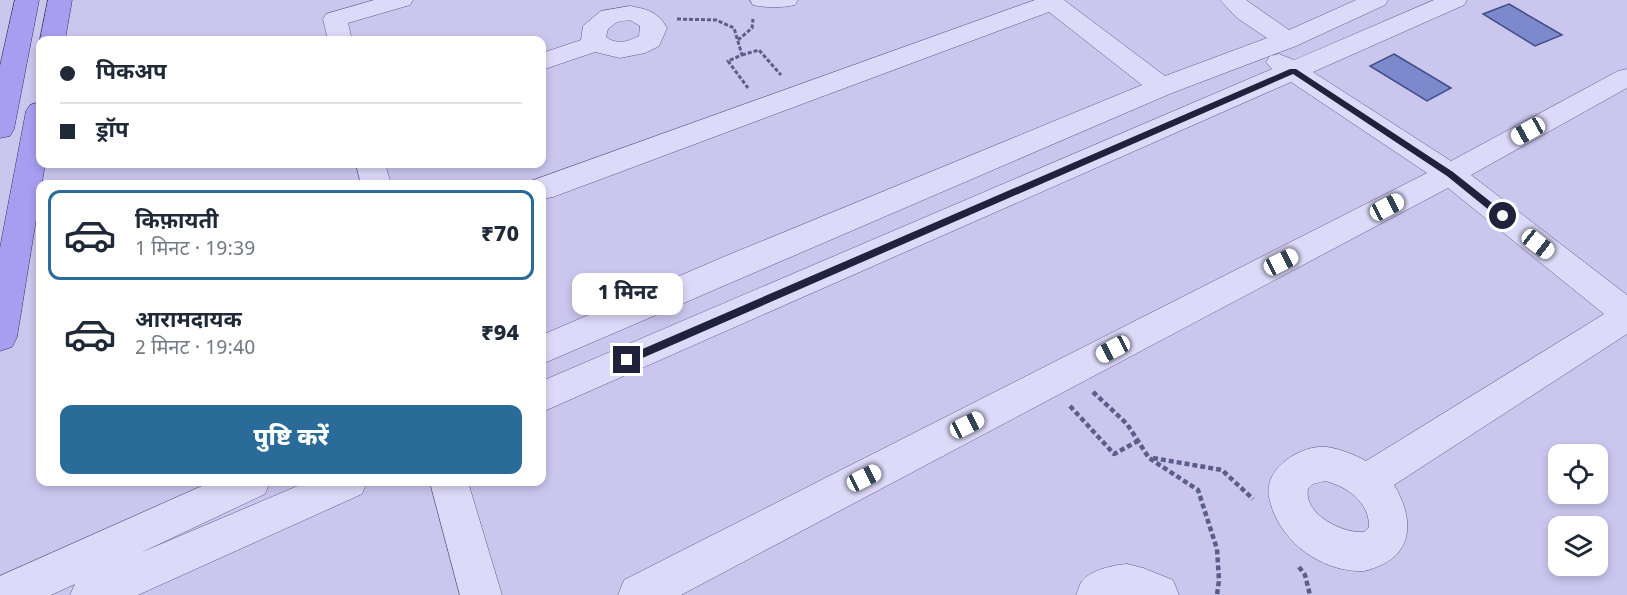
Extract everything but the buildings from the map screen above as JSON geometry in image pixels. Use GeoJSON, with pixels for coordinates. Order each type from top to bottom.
{"type":"FeatureCollection","features":[{"type":"Feature","properties":{"kind":"main road"},"geometry":{"type":"LineString","coordinates":[[0,129],[27,0]]}},
{"type":"Feature","properties":{"kind":"main road"},"geometry":{"type":"LineString","coordinates":[[54,36],[60,0]]}},
{"type":"Feature","properties":{"kind":"main road"},"geometry":{"type":"LineString","coordinates":[[0,337],[36,134]]}},
{"type":"Feature","properties":{"kind":"street"},"geometry":{"type":"LineString","coordinates":[[335,20],[401,0]]}},
{"type":"Feature","properties":{"kind":"street"},"geometry":{"type":"LineString","coordinates":[[762,0],[786,0]]}},
{"type":"Feature","properties":{"kind":"street"},"geometry":{"type":"LineString","coordinates":[[1232,0],[1274,45],[1293,71],[1450,174],[1627,316],[1366,482]]}},
{"type":"Feature","properties":{"kind":"street"},"geometry":{"type":"LineString","coordinates":[[546,348],[732,267],[1162,87],[1274,45],[1376,0]]}},
{"type":"Feature","properties":{"kind":"street"},"geometry":{"type":"LineString","coordinates":[[546,395],[1455,0]]}},
{"type":"Feature","properties":{"kind":"street"},"geometry":{"type":"LineString","coordinates":[[546,188],[1051,1],[1162,87]]}},
{"type":"Feature","properties":{"kind":"street"},"geometry":{"type":"LineString","coordinates":[[546,61],[597,43]]}},
{"type":"Feature","properties":{"kind":"street"},"geometry":{"type":"LineString","coordinates":[[639,595],[1450,174],[1627,77]]}},
{"type":"Feature","properties":{"kind":"street"},"geometry":{"type":"LineString","coordinates":[[5,595],[242,486]]}},
{"type":"Feature","properties":{"kind":"street"},"geometry":{"type":"LineString","coordinates":[[91,595],[339,486]]}},
{"type":"Feature","properties":{"kind":"street"},"geometry":{"type":"LineString","coordinates":[[451,486],[481,595]]}},
{"type":"Feature","properties":{"kind":"street"},"geometry":{"type":"LineString","coordinates":[[1097,595],[1113,585],[1130,584],[1147,588],[1158,595]]}},
{"type":"Feature","properties":{"kind":"path"},"geometry":{"type":"LineString","coordinates":[[670,19],[716,20],[734,28],[742,55]]}},
{"type":"Feature","properties":{"kind":"path"},"geometry":{"type":"LineString","coordinates":[[762,107],[728,61],[759,50],[798,94]]}},
{"type":"Feature","properties":{"kind":"path"},"geometry":{"type":"LineString","coordinates":[[1060,377],[1127,424],[1149,458],[1198,490],[1217,549],[1219,580],[1217,595]]}},
{"type":"Feature","properties":{"kind":"path"},"geometry":{"type":"LineString","coordinates":[[1060,377],[1114,454],[1138,441]]}},
{"type":"Feature","properties":{"kind":"path"},"geometry":{"type":"LineString","coordinates":[[1149,458],[1222,470],[1255,501]]}},
{"type":"Feature","properties":{"kind":"path"},"geometry":{"type":"LineString","coordinates":[[1292,557],[1305,575],[1310,595]]}},
{"type":"Feature","properties":{"kind":"route"},"geometry":{"type":"LineString","coordinates":[[627,360],[1293,71],[1450,174],[1503,216]]}}]}
